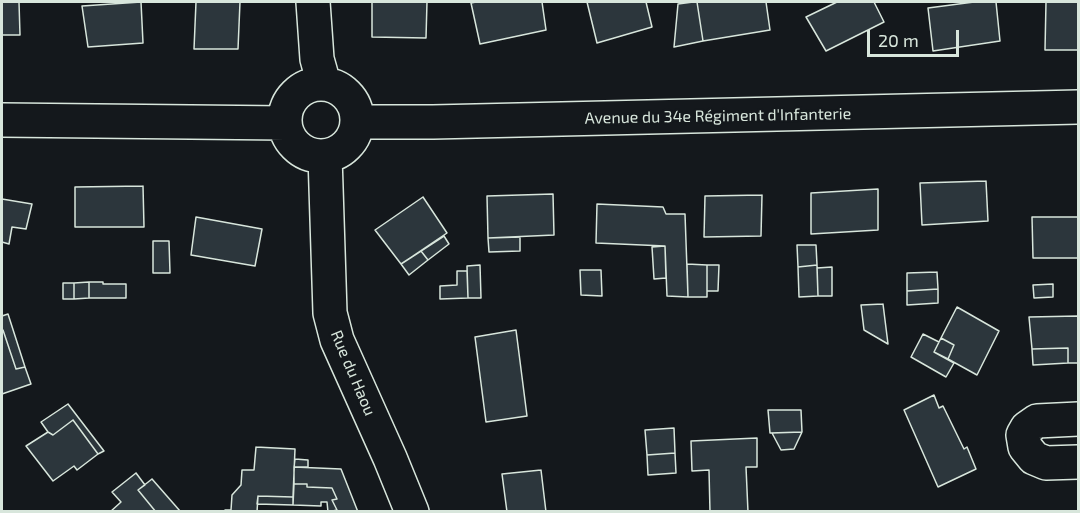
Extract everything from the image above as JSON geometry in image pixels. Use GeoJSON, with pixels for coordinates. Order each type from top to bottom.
{"type":"FeatureCollection","features":[{"type":"Feature","properties":{"kind":"street"},"geometry":{"type":"LineString","coordinates":[[313,2],[317,59],[324,84]]}},
{"type":"Feature","properties":{"kind":"street"},"geometry":{"type":"LineString","coordinates":[[324,84],[340,88],[350,96],[356,109],[358,122],[354,135],[347,145],[336,153],[325,156],[310,154],[299,148],[289,135],[285,123],[288,105],[300,90],[312,85],[324,84]]}},
{"type":"Feature","properties":{"kind":"street","name":"Avenue du 34e Régiment d'Infanterie"},"geometry":{"type":"LineString","coordinates":[[358,122],[1078,107]]}},
{"type":"Feature","properties":{"kind":"street"},"geometry":{"type":"LineString","coordinates":[[2,120],[285,123]]}},
{"type":"Feature","properties":{"kind":"street","name":"Rue du Haou"},"geometry":{"type":"LineString","coordinates":[[325,156],[330,314],[337,340],[412,512]]}},
{"type":"Feature","properties":{"kind":"street"},"geometry":{"type":"LineString","coordinates":[[1078,419],[1037,421],[1023,435],[1025,447],[1034,458],[1046,463],[1078,462]]}},
{"type":"Feature","properties":{"kind":"building"},"geometry":{"type":"Polygon","coordinates":[[[2,2],[19,2],[20,35],[2,35],[2,2]]]}},
{"type":"Feature","properties":{"kind":"building"},"geometry":{"type":"Polygon","coordinates":[[[141,2],[143,43],[88,47],[82,6],[141,2]]]}},
{"type":"Feature","properties":{"kind":"building"},"geometry":{"type":"Polygon","coordinates":[[[196,2],[240,2],[238,49],[194,49],[196,2]]]}},
{"type":"Feature","properties":{"kind":"building"},"geometry":{"type":"Polygon","coordinates":[[[372,2],[427,2],[426,38],[372,37],[372,2]]]}},
{"type":"Feature","properties":{"kind":"building"},"geometry":{"type":"Polygon","coordinates":[[[542,2],[546,30],[480,44],[471,3],[542,2]]]}},
{"type":"Feature","properties":{"kind":"building"},"geometry":{"type":"Polygon","coordinates":[[[587,2],[646,2],[652,27],[597,43],[587,2]]]}},
{"type":"Feature","properties":{"kind":"building"},"geometry":{"type":"Polygon","coordinates":[[[697,2],[703,41],[674,47],[678,4],[697,2]]]}},
{"type":"Feature","properties":{"kind":"building"},"geometry":{"type":"Polygon","coordinates":[[[697,2],[766,2],[770,30],[703,41],[697,2]]]}},
{"type":"Feature","properties":{"kind":"building"},"geometry":{"type":"Polygon","coordinates":[[[837,2],[874,2],[884,22],[826,51],[806,17],[837,2]]]}},
{"type":"Feature","properties":{"kind":"building"},"geometry":{"type":"Polygon","coordinates":[[[974,2],[996,2],[1000,41],[933,51],[928,8],[974,2]]]}},
{"type":"Feature","properties":{"kind":"building"},"geometry":{"type":"Polygon","coordinates":[[[1046,2],[1078,2],[1078,50],[1045,50],[1046,2]]]}},
{"type":"Feature","properties":{"kind":"building"},"geometry":{"type":"Polygon","coordinates":[[[986,181],[988,221],[922,225],[920,183],[986,181]]]}},
{"type":"Feature","properties":{"kind":"building"},"geometry":{"type":"Polygon","coordinates":[[[143,186],[144,227],[75,227],[75,187],[143,186]]]}},
{"type":"Feature","properties":{"kind":"building"},"geometry":{"type":"Polygon","coordinates":[[[878,189],[878,230],[811,234],[811,193],[878,189]]]}},
{"type":"Feature","properties":{"kind":"building"},"geometry":{"type":"Polygon","coordinates":[[[553,194],[554,235],[488,238],[487,196],[553,194]]]}},
{"type":"Feature","properties":{"kind":"building"},"geometry":{"type":"Polygon","coordinates":[[[762,195],[761,236],[704,237],[705,196],[762,195]]]}},
{"type":"Feature","properties":{"kind":"building"},"geometry":{"type":"Polygon","coordinates":[[[423,197],[447,233],[401,264],[375,230],[423,197]]]}},
{"type":"Feature","properties":{"kind":"building"},"geometry":{"type":"Polygon","coordinates":[[[2,199],[32,204],[26,229],[12,227],[9,244],[2,242],[2,199]]]}},
{"type":"Feature","properties":{"kind":"building"},"geometry":{"type":"Polygon","coordinates":[[[597,204],[663,207],[666,214],[685,214],[688,297],[667,296],[665,246],[596,243],[597,204]]]}},
{"type":"Feature","properties":{"kind":"building"},"geometry":{"type":"Polygon","coordinates":[[[196,217],[262,229],[255,266],[191,255],[196,217]]]}},
{"type":"Feature","properties":{"kind":"building"},"geometry":{"type":"Polygon","coordinates":[[[1032,217],[1078,217],[1078,258],[1033,258],[1032,217]]]}},
{"type":"Feature","properties":{"kind":"building"},"geometry":{"type":"Polygon","coordinates":[[[444,236],[449,244],[428,260],[421,251],[444,236]]]}},
{"type":"Feature","properties":{"kind":"building"},"geometry":{"type":"Polygon","coordinates":[[[520,237],[520,251],[489,252],[488,238],[520,237]]]}},
{"type":"Feature","properties":{"kind":"building"},"geometry":{"type":"Polygon","coordinates":[[[153,241],[169,241],[170,273],[153,273],[153,241]]]}},
{"type":"Feature","properties":{"kind":"building"},"geometry":{"type":"Polygon","coordinates":[[[797,245],[816,245],[817,265],[798,267],[797,245]]]}},
{"type":"Feature","properties":{"kind":"building"},"geometry":{"type":"Polygon","coordinates":[[[665,246],[666,278],[654,279],[652,247],[665,246]]]}},
{"type":"Feature","properties":{"kind":"building"},"geometry":{"type":"Polygon","coordinates":[[[421,251],[428,260],[409,275],[401,264],[421,251]]]}},
{"type":"Feature","properties":{"kind":"building"},"geometry":{"type":"Polygon","coordinates":[[[687,264],[707,265],[707,297],[688,297],[687,264]]]}},
{"type":"Feature","properties":{"kind":"building"},"geometry":{"type":"Polygon","coordinates":[[[480,265],[481,298],[468,298],[467,266],[480,265]]]}},
{"type":"Feature","properties":{"kind":"building"},"geometry":{"type":"Polygon","coordinates":[[[707,265],[719,265],[718,291],[707,291],[707,265]]]}},
{"type":"Feature","properties":{"kind":"building"},"geometry":{"type":"Polygon","coordinates":[[[817,265],[818,296],[799,297],[798,267],[817,265]]]}},
{"type":"Feature","properties":{"kind":"building"},"geometry":{"type":"Polygon","coordinates":[[[832,267],[832,296],[818,296],[817,268],[832,267]]]}},
{"type":"Feature","properties":{"kind":"building"},"geometry":{"type":"Polygon","coordinates":[[[580,270],[601,270],[602,296],[581,295],[580,270]]]}},
{"type":"Feature","properties":{"kind":"building"},"geometry":{"type":"Polygon","coordinates":[[[457,271],[467,271],[468,298],[440,299],[440,286],[457,285],[457,271]]]}},
{"type":"Feature","properties":{"kind":"building"},"geometry":{"type":"Polygon","coordinates":[[[937,272],[938,289],[907,291],[907,273],[937,272]]]}},
{"type":"Feature","properties":{"kind":"building"},"geometry":{"type":"Polygon","coordinates":[[[89,282],[126,284],[126,298],[89,298],[89,282]]]}},
{"type":"Feature","properties":{"kind":"building"},"geometry":{"type":"Polygon","coordinates":[[[89,282],[89,298],[74,299],[74,283],[89,282]]]}},
{"type":"Feature","properties":{"kind":"building"},"geometry":{"type":"Polygon","coordinates":[[[63,283],[74,283],[74,299],[63,299],[63,283]]]}},
{"type":"Feature","properties":{"kind":"building"},"geometry":{"type":"Polygon","coordinates":[[[1053,284],[1053,297],[1034,298],[1033,285],[1053,284]]]}},
{"type":"Feature","properties":{"kind":"building"},"geometry":{"type":"Polygon","coordinates":[[[938,289],[938,303],[907,305],[907,291],[938,289]]]}},
{"type":"Feature","properties":{"kind":"building"},"geometry":{"type":"Polygon","coordinates":[[[883,304],[888,344],[864,330],[861,305],[883,304]]]}},
{"type":"Feature","properties":{"kind":"building"},"geometry":{"type":"Polygon","coordinates":[[[957,307],[999,331],[977,375],[948,359],[954,345],[941,338],[957,307]]]}},
{"type":"Feature","properties":{"kind":"building"},"geometry":{"type":"Polygon","coordinates":[[[8,314],[25,367],[16,369],[2,330],[2,316],[8,314]]]}},
{"type":"Feature","properties":{"kind":"building"},"geometry":{"type":"Polygon","coordinates":[[[1078,316],[1078,363],[1068,363],[1068,348],[1032,349],[1029,317],[1078,316]]]}},
{"type":"Feature","properties":{"kind":"building"},"geometry":{"type":"Polygon","coordinates":[[[2,330],[16,369],[25,367],[31,384],[2,394],[2,330]]]}},
{"type":"Feature","properties":{"kind":"building"},"geometry":{"type":"Polygon","coordinates":[[[516,330],[527,416],[486,422],[475,337],[516,330]]]}},
{"type":"Feature","properties":{"kind":"building"},"geometry":{"type":"Polygon","coordinates":[[[923,334],[939,342],[934,352],[954,363],[946,377],[911,357],[923,334]]]}},
{"type":"Feature","properties":{"kind":"building"},"geometry":{"type":"Polygon","coordinates":[[[941,338],[954,345],[948,359],[934,352],[941,338]]]}},
{"type":"Feature","properties":{"kind":"building"},"geometry":{"type":"Polygon","coordinates":[[[1068,348],[1068,363],[1033,365],[1032,349],[1068,348]]]}},
{"type":"Feature","properties":{"kind":"building"},"geometry":{"type":"Polygon","coordinates":[[[934,395],[939,408],[943,406],[964,449],[967,447],[976,469],[938,487],[904,410],[934,395]]]}},
{"type":"Feature","properties":{"kind":"building"},"geometry":{"type":"Polygon","coordinates":[[[68,404],[104,451],[98,454],[73,420],[53,435],[48,432],[41,422],[68,404]]]}},
{"type":"Feature","properties":{"kind":"building"},"geometry":{"type":"Polygon","coordinates":[[[768,410],[801,410],[802,432],[770,433],[768,410]]]}},
{"type":"Feature","properties":{"kind":"building"},"geometry":{"type":"Polygon","coordinates":[[[73,420],[98,454],[77,470],[74,466],[53,481],[26,446],[48,432],[53,435],[73,420]]]}},
{"type":"Feature","properties":{"kind":"building"},"geometry":{"type":"Polygon","coordinates":[[[674,428],[675,453],[647,455],[645,430],[674,428]]]}},
{"type":"Feature","properties":{"kind":"building"},"geometry":{"type":"Polygon","coordinates":[[[802,432],[794,449],[781,450],[772,433],[802,432]]]}},
{"type":"Feature","properties":{"kind":"building"},"geometry":{"type":"Polygon","coordinates":[[[757,438],[757,467],[746,467],[748,512],[710,512],[709,470],[692,471],[691,441],[757,438]]]}},
{"type":"Feature","properties":{"kind":"building"},"geometry":{"type":"Polygon","coordinates":[[[256,447],[295,449],[293,497],[258,496],[257,512],[225,512],[225,510],[231,510],[232,495],[241,485],[242,470],[254,470],[256,447]]]}},
{"type":"Feature","properties":{"kind":"building"},"geometry":{"type":"Polygon","coordinates":[[[675,453],[676,473],[648,475],[647,455],[675,453]]]}},
{"type":"Feature","properties":{"kind":"building"},"geometry":{"type":"Polygon","coordinates":[[[295,459],[308,460],[308,467],[294,467],[295,459]]]}},
{"type":"Feature","properties":{"kind":"building"},"geometry":{"type":"Polygon","coordinates":[[[294,467],[341,469],[358,512],[334,512],[337,510],[332,500],[337,499],[332,488],[294,484],[294,467]]]}},
{"type":"Feature","properties":{"kind":"building"},"geometry":{"type":"Polygon","coordinates":[[[541,470],[546,512],[507,512],[502,474],[541,470]]]}},
{"type":"Feature","properties":{"kind":"building"},"geometry":{"type":"Polygon","coordinates":[[[136,473],[145,485],[138,490],[156,512],[110,512],[121,502],[112,492],[136,473]]]}},
{"type":"Feature","properties":{"kind":"building"},"geometry":{"type":"Polygon","coordinates":[[[152,479],[179,512],[156,512],[138,490],[152,479]]]}},
{"type":"Feature","properties":{"kind":"building"},"geometry":{"type":"Polygon","coordinates":[[[294,484],[332,488],[337,499],[332,500],[337,510],[328,512],[327,502],[321,502],[321,506],[293,505],[294,484]]]}},
{"type":"Feature","properties":{"kind":"building"},"geometry":{"type":"Polygon","coordinates":[[[258,496],[293,497],[293,505],[257,504],[258,496]]]}}]}
